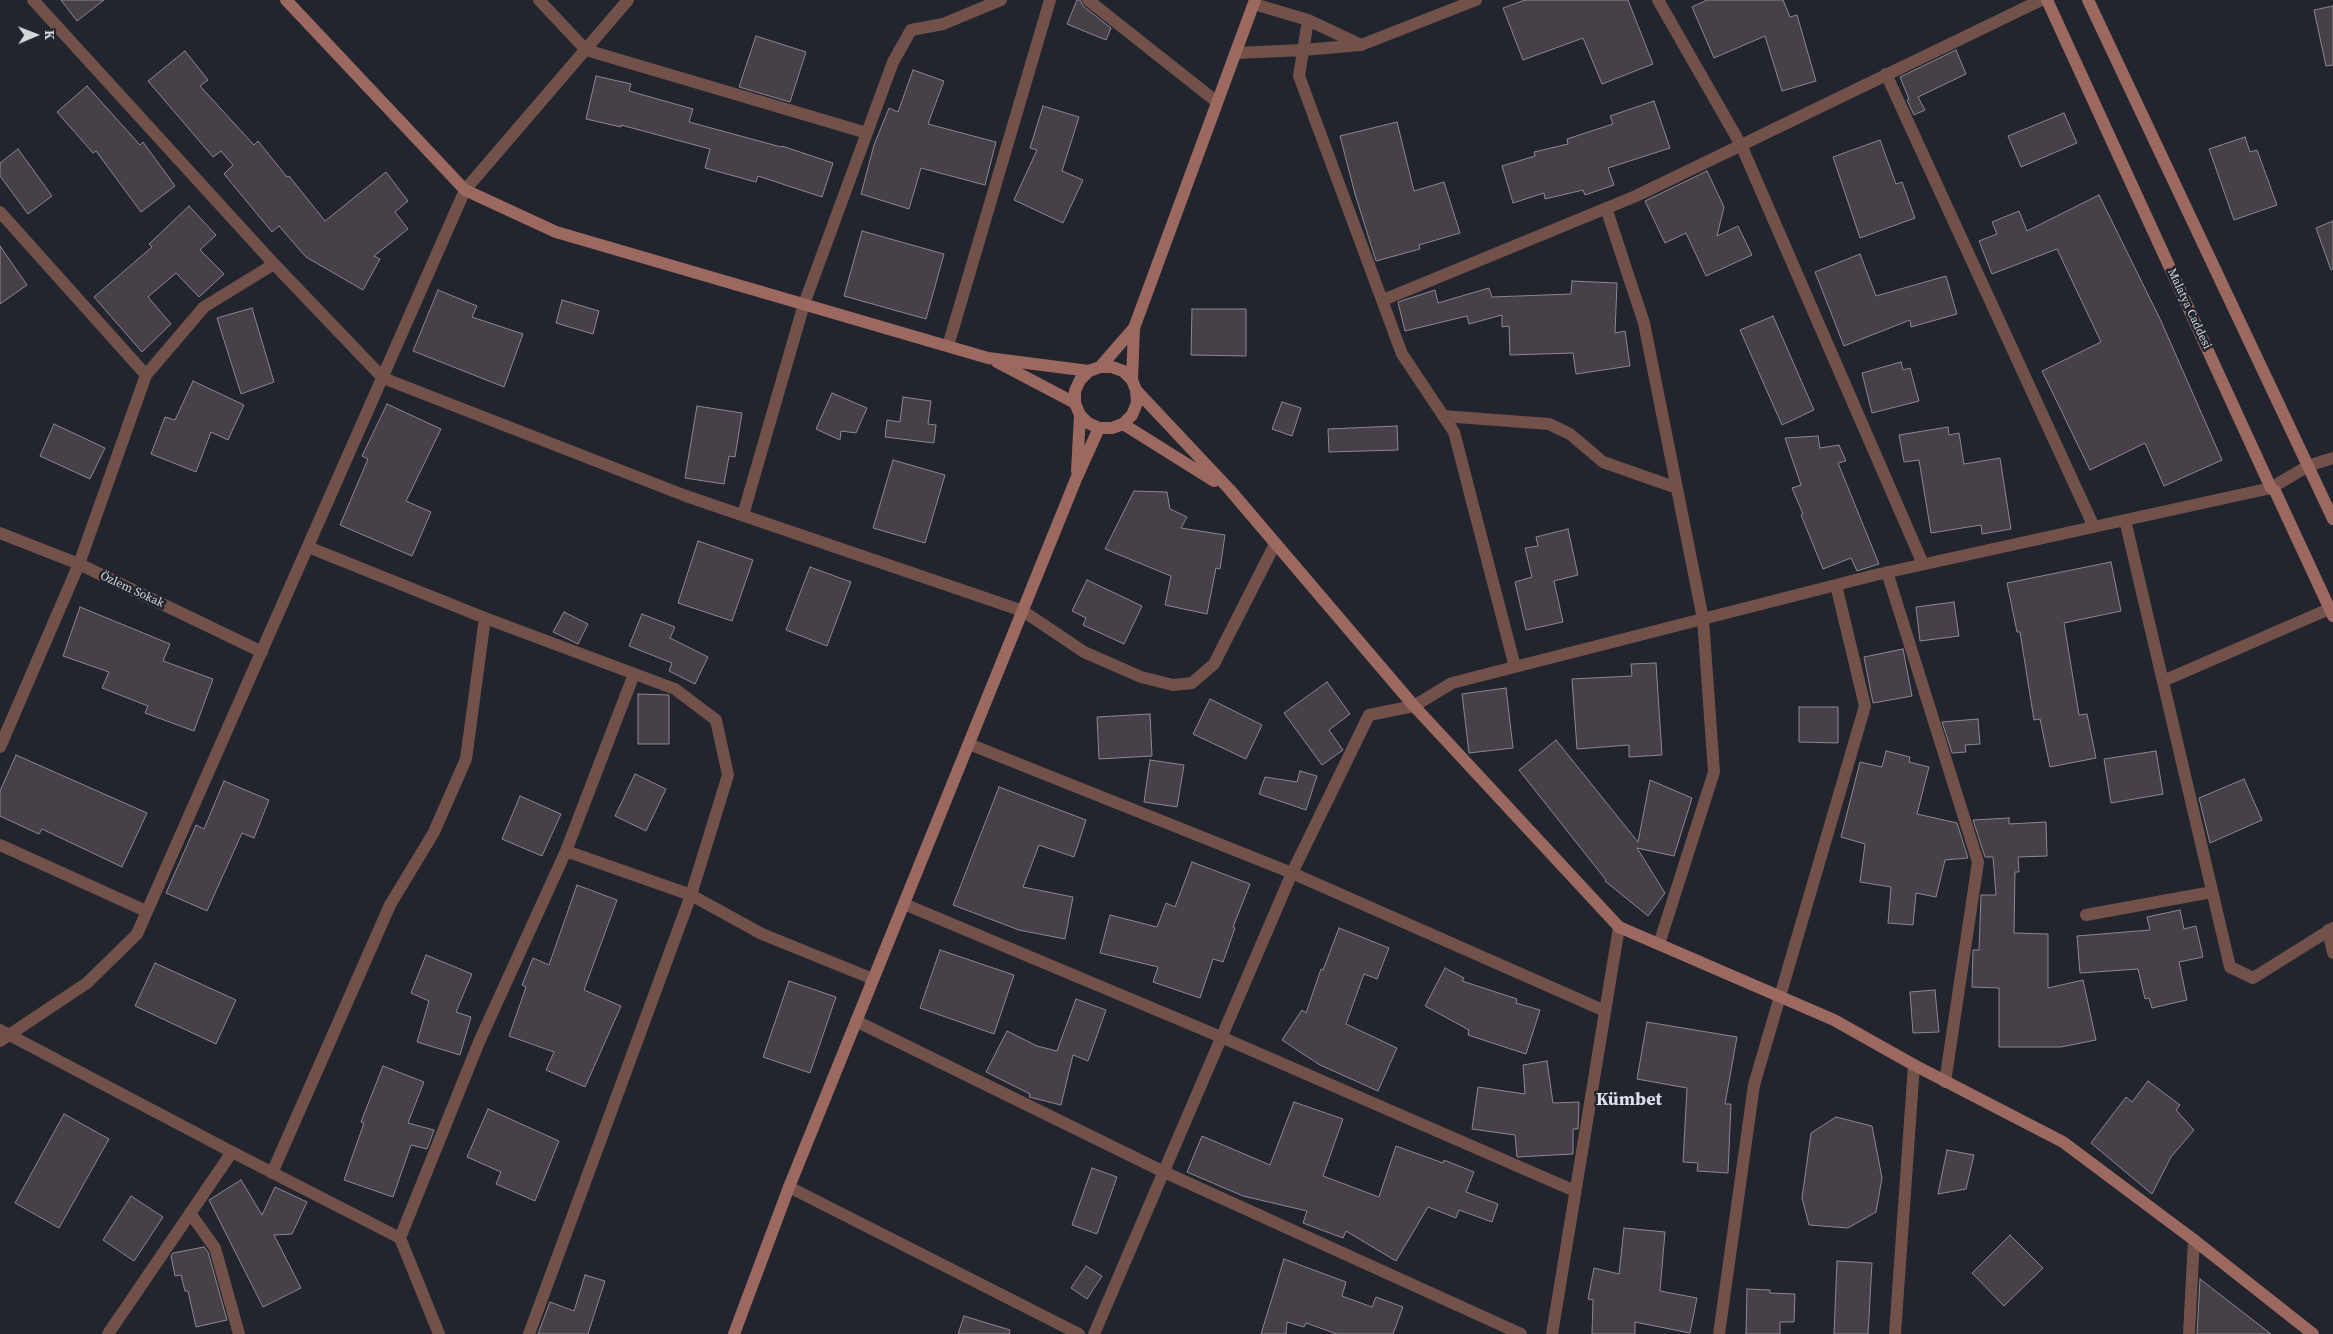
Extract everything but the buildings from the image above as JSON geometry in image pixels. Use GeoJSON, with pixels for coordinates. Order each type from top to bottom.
{"type":"FeatureCollection","features":[{"type":"Feature","properties":{"kind":"street"},"geometry":{"type":"LineString","coordinates":[[33,0],[274,264],[383,378],[686,496],[1023,610],[1084,652],[1141,677],[1173,685],[1192,683],[1214,664],[1275,544]]}},
{"type":"Feature","properties":{"kind":"street"},"geometry":{"type":"LineString","coordinates":[[286,0],[466,190],[556,232],[988,358],[1094,369],[1112,367],[1124,371],[1134,385],[1230,490],[1414,706],[1619,927],[1834,1020],[1914,1066],[2063,1142],[2194,1240],[2313,1334]]}},
{"type":"Feature","properties":{"kind":"street"},"geometry":{"type":"LineString","coordinates":[[538,0],[586,50],[867,134]]}},
{"type":"Feature","properties":{"kind":"street"},"geometry":{"type":"LineString","coordinates":[[3,1035],[87,983],[137,934],[466,190],[628,0]]}},
{"type":"Feature","properties":{"kind":"street"},"geometry":{"type":"LineString","coordinates":[[743,515],[804,304],[893,62],[911,30],[943,24],[1001,0]]}},
{"type":"Feature","properties":{"kind":"street"},"geometry":{"type":"LineString","coordinates":[[948,346],[1050,0]]}},
{"type":"Feature","properties":{"kind":"street"},"geometry":{"type":"LineString","coordinates":[[1088,0],[1218,102]]}},
{"type":"Feature","properties":{"kind":"street"},"geometry":{"type":"LineString","coordinates":[[1236,53],[1361,45],[1476,0]]}},
{"type":"Feature","properties":{"kind":"street"},"geometry":{"type":"LineString","coordinates":[[1658,0],[1741,145],[1922,564]]}},
{"type":"Feature","properties":{"kind":"street"},"geometry":{"type":"LineString","coordinates":[[1383,300],[1606,208],[2041,0]]}},
{"type":"Feature","properties":{"kind":"street","name":"Malatya Caddesi"},"geometry":{"type":"LineString","coordinates":[[2047,0],[2271,488],[2275,491],[2331,613]]}},
{"type":"Feature","properties":{"kind":"street"},"geometry":{"type":"LineString","coordinates":[[2088,0],[2333,518]]}},
{"type":"Feature","properties":{"kind":"street"},"geometry":{"type":"LineString","coordinates":[[988,358],[1077,409],[1088,424],[1099,428],[1112,428],[1123,424],[1132,414],[1137,403],[1134,385],[1134,328],[1254,2],[1308,20],[1361,45]]}},
{"type":"Feature","properties":{"kind":"street"},"geometry":{"type":"LineString","coordinates":[[1308,20],[1299,76],[1402,354],[1454,432],[1515,667]]}},
{"type":"Feature","properties":{"kind":"street"},"geometry":{"type":"LineString","coordinates":[[1886,74],[2094,527]]}},
{"type":"Feature","properties":{"kind":"street"},"geometry":{"type":"LineString","coordinates":[[1606,208],[1644,323],[1703,619],[1714,772],[1660,944]]}},
{"type":"Feature","properties":{"kind":"street"},"geometry":{"type":"LineString","coordinates":[[0,212],[146,375]]}},
{"type":"Feature","properties":{"kind":"street"},"geometry":{"type":"LineString","coordinates":[[0,747],[78,564],[146,375],[204,307],[274,264]]}},
{"type":"Feature","properties":{"kind":"street"},"geometry":{"type":"LineString","coordinates":[[1076,479],[1077,409],[1075,391],[1080,380],[1094,369],[1134,328]]}},
{"type":"Feature","properties":{"kind":"street"},"geometry":{"type":"LineString","coordinates":[[1443,416],[1549,424],[1570,434],[1603,462],[1677,488]]}},
{"type":"Feature","properties":{"kind":"street"},"geometry":{"type":"LineString","coordinates":[[1123,424],[1230,490]]}},
{"type":"Feature","properties":{"kind":"street"},"geometry":{"type":"LineString","coordinates":[[734,1334],[789,1187],[873,978],[1076,479],[1099,428]]}},
{"type":"Feature","properties":{"kind":"street"},"geometry":{"type":"LineString","coordinates":[[1094,1334],[1292,873],[1369,715],[1414,706],[1452,683],[1887,572],[2271,488],[2308,466],[2333,458]]}},
{"type":"Feature","properties":{"kind":"street"},"geometry":{"type":"LineString","coordinates":[[2125,520],[2230,967],[2253,978],[2330,929],[2333,953]]}},
{"type":"Feature","properties":{"kind":"street","name":"Özlem Sokak"},"geometry":{"type":"LineString","coordinates":[[0,532],[78,564],[262,652]]}},
{"type":"Feature","properties":{"kind":"street"},"geometry":{"type":"LineString","coordinates":[[308,547],[485,618],[675,689],[716,720],[728,775],[691,895],[529,1334]]}},
{"type":"Feature","properties":{"kind":"street"},"geometry":{"type":"LineString","coordinates":[[1887,572],[1978,862],[1945,1082]]}},
{"type":"Feature","properties":{"kind":"street"},"geometry":{"type":"LineString","coordinates":[[1719,1334],[1754,1085],[1865,706],[1836,585]]}},
{"type":"Feature","properties":{"kind":"street"},"geometry":{"type":"LineString","coordinates":[[2163,681],[2331,613]]}},
{"type":"Feature","properties":{"kind":"street"},"geometry":{"type":"LineString","coordinates":[[272,1173],[390,905],[434,832],[466,759],[485,618]]}},
{"type":"Feature","properties":{"kind":"street"},"geometry":{"type":"LineString","coordinates":[[400,1238],[479,1042],[566,851],[634,674]]}},
{"type":"Feature","properties":{"kind":"street"},"geometry":{"type":"LineString","coordinates":[[969,744],[1292,873],[1605,1012]]}},
{"type":"Feature","properties":{"kind":"street"},"geometry":{"type":"LineString","coordinates":[[0,845],[146,912]]}},
{"type":"Feature","properties":{"kind":"street"},"geometry":{"type":"LineString","coordinates":[[566,851],[691,895],[762,934],[873,978]]}},
{"type":"Feature","properties":{"kind":"street"},"geometry":{"type":"LineString","coordinates":[[2086,915],[2212,892]]}},
{"type":"Feature","properties":{"kind":"street"},"geometry":{"type":"LineString","coordinates":[[904,904],[1221,1037],[1575,1191]]}},
{"type":"Feature","properties":{"kind":"street"},"geometry":{"type":"LineString","coordinates":[[1552,1334],[1619,927]]}},
{"type":"Feature","properties":{"kind":"street"},"geometry":{"type":"LineString","coordinates":[[856,1021],[1164,1172],[1521,1334]]}},
{"type":"Feature","properties":{"kind":"street"},"geometry":{"type":"LineString","coordinates":[[3,1035],[400,1238],[439,1334]]}},
{"type":"Feature","properties":{"kind":"street"},"geometry":{"type":"LineString","coordinates":[[1895,1334],[1914,1066]]}},
{"type":"Feature","properties":{"kind":"street"},"geometry":{"type":"LineString","coordinates":[[108,1334],[232,1152]]}},
{"type":"Feature","properties":{"kind":"street"},"geometry":{"type":"LineString","coordinates":[[789,1187],[1079,1334]]}},
{"type":"Feature","properties":{"kind":"street"},"geometry":{"type":"LineString","coordinates":[[190,1213],[215,1248],[239,1334]]}},
{"type":"Feature","properties":{"kind":"street"},"geometry":{"type":"LineString","coordinates":[[2189,1334],[2194,1240]]}},
{"type":"Feature","properties":{"kind":"district","name":"Kümbet"},"geometry":{"type":"Point","coordinates":[1629,1100]}}]}
